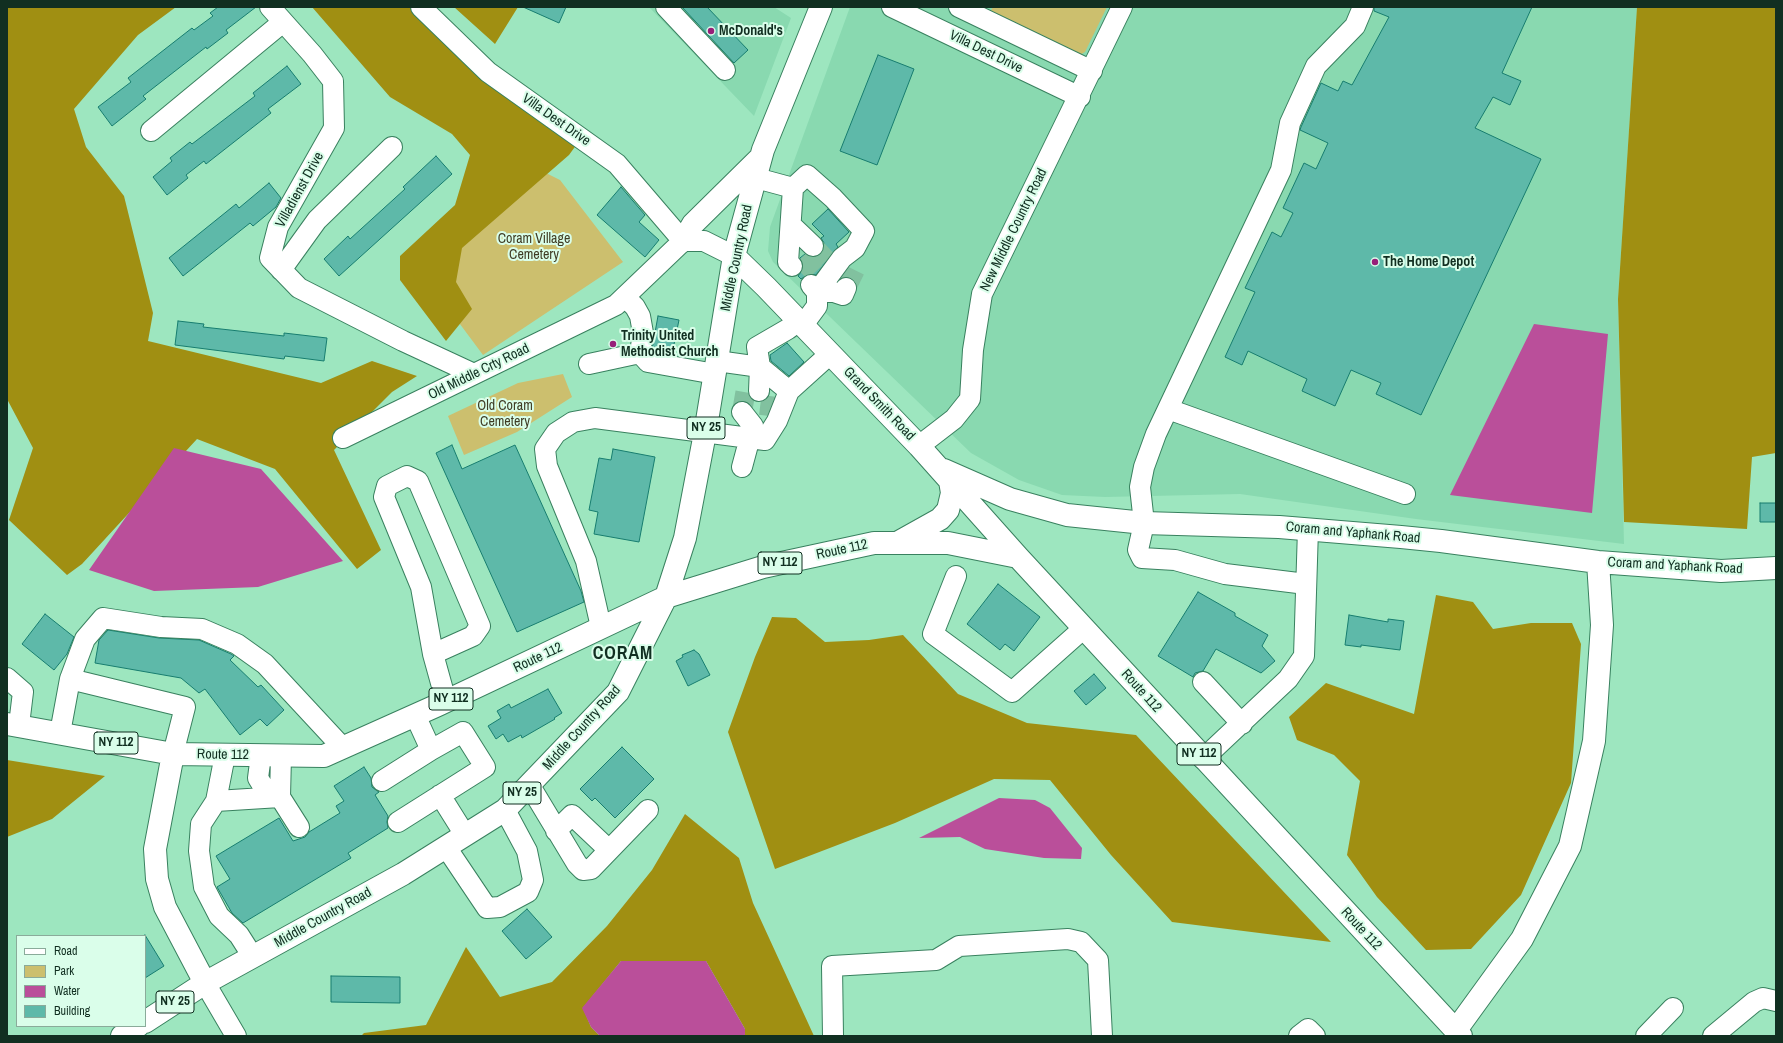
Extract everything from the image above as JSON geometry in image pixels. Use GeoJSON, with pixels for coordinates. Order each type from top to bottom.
{"type":"FeatureCollection","features":[{"type":"Feature","properties":{"kind":"main road","name":"Middle Country Road"},"geometry":{"type":"LineString","coordinates":[[146,1021],[205,983],[402,874],[505,810],[530,786],[618,692],[666,597],[684,538],[705,433],[734,256],[758,167],[821,7]]}},
{"type":"Feature","properties":{"kind":"main road"},"geometry":{"type":"LineString","coordinates":[[683,241],[693,224],[758,167]]}},
{"type":"Feature","properties":{"kind":"main road","name":"Grand Smith Road"},"geometry":{"type":"LineString","coordinates":[[734,256],[801,323],[919,446],[1018,557]]}},
{"type":"Feature","properties":{"kind":"main road"},"geometry":{"type":"LineString","coordinates":[[896,543],[940,518],[948,510],[952,493],[944,474]]}},
{"type":"Feature","properties":{"kind":"main road","name":"Coram and Yaphank Road"},"geometry":{"type":"LineString","coordinates":[[944,474],[1010,499],[1061,513],[1144,523],[1308,529],[1441,541],[1598,562],[1721,571],[1776,568]]}},
{"type":"Feature","properties":{"kind":"main road","name":"Route 112"},"geometry":{"type":"LineString","coordinates":[[13,725],[173,754],[324,756],[446,701],[666,597],[762,567],[874,543],[948,543],[1018,557],[1203,758],[1454,1035]]}},
{"type":"Feature","properties":{"kind":"main road"},"geometry":{"type":"LineString","coordinates":[[1454,1035],[1522,939],[1570,846],[1594,741],[1602,625],[1598,562]]}},
{"type":"Feature","properties":{"kind":"main road"},"geometry":{"type":"LineString","coordinates":[[173,754],[155,849],[157,879],[164,908],[205,983]]}},
{"type":"Feature","properties":{"kind":"main road"},"geometry":{"type":"LineString","coordinates":[[122,1036],[136,1027]]}},
{"type":"Feature","properties":{"kind":"street","name":"Villadienst Drive"},"geometry":{"type":"LineString","coordinates":[[270,7],[312,54],[333,81],[334,128],[278,227],[270,258],[299,288],[403,341],[474,374]]}},
{"type":"Feature","properties":{"kind":"street","name":"Villa Dest Drive"},"geometry":{"type":"LineString","coordinates":[[420,7],[488,72],[561,122],[617,164],[683,241]]}},
{"type":"Feature","properties":{"kind":"street"},"geometry":{"type":"LineString","coordinates":[[666,7],[725,70]]}},
{"type":"Feature","properties":{"kind":"street","name":"Villa Dest Drive"},"geometry":{"type":"LineString","coordinates":[[894,7],[1080,96]]}},
{"type":"Feature","properties":{"kind":"street"},"geometry":{"type":"LineString","coordinates":[[947,33],[960,7]]}},
{"type":"Feature","properties":{"kind":"street","name":"Villa Dest Drive"},"geometry":{"type":"LineString","coordinates":[[960,7],[1092,71]]}},
{"type":"Feature","properties":{"kind":"street","name":"New Middle Country Road"},"geometry":{"type":"LineString","coordinates":[[919,446],[954,418],[970,399],[973,350],[982,294],[1080,96],[1122,7]]}},
{"type":"Feature","properties":{"kind":"street"},"geometry":{"type":"LineString","coordinates":[[1306,584],[1225,574],[1175,560],[1142,558],[1138,550],[1144,523],[1140,487],[1152,445],[1168,409],[1281,170],[1290,123],[1316,66],[1354,26],[1363,7]]}},
{"type":"Feature","properties":{"kind":"street"},"geometry":{"type":"LineString","coordinates":[[150,131],[283,22]]}},
{"type":"Feature","properties":{"kind":"street"},"geometry":{"type":"LineString","coordinates":[[281,270],[317,220],[392,146]]}},
{"type":"Feature","properties":{"kind":"street"},"geometry":{"type":"LineString","coordinates":[[758,167],[793,188]]}},
{"type":"Feature","properties":{"kind":"street"},"geometry":{"type":"LineString","coordinates":[[754,421],[765,440],[777,421],[764,385],[757,346],[801,323],[817,306],[842,258],[854,258],[864,231],[833,198],[807,176],[793,188],[791,225],[799,254]]}},
{"type":"Feature","properties":{"kind":"street"},"geometry":{"type":"LineString","coordinates":[[683,241],[704,241],[734,256]]}},
{"type":"Feature","properties":{"kind":"street","name":"Old Middle Crty Road"},"geometry":{"type":"LineString","coordinates":[[343,438],[620,301],[683,241]]}},
{"type":"Feature","properties":{"kind":"street"},"geometry":{"type":"LineString","coordinates":[[620,301],[635,307],[640,316],[643,333],[640,353]]}},
{"type":"Feature","properties":{"kind":"street"},"geometry":{"type":"LineString","coordinates":[[640,353],[648,362],[716,367],[764,385],[830,354]]}},
{"type":"Feature","properties":{"kind":"street"},"geometry":{"type":"LineString","coordinates":[[589,364],[640,353]]}},
{"type":"Feature","properties":{"kind":"street"},"geometry":{"type":"LineString","coordinates":[[1168,409],[1405,494]]}},
{"type":"Feature","properties":{"kind":"street"},"geometry":{"type":"LineString","coordinates":[[601,628],[586,561],[547,466],[545,449],[556,433],[573,422],[595,418],[705,433],[754,421]]}},
{"type":"Feature","properties":{"kind":"street"},"geometry":{"type":"LineString","coordinates":[[742,467],[754,421]]}},
{"type":"Feature","properties":{"kind":"street"},"geometry":{"type":"LineString","coordinates":[[433,654],[473,636],[480,626],[418,481],[407,476],[386,486],[384,497],[421,587],[433,654],[446,701]]}},
{"type":"Feature","properties":{"kind":"street"},"geometry":{"type":"LineString","coordinates":[[1203,758],[1242,724],[1288,679],[1304,656],[1308,529]]}},
{"type":"Feature","properties":{"kind":"street"},"geometry":{"type":"LineString","coordinates":[[956,576],[933,634],[1012,692],[1084,628]]}},
{"type":"Feature","properties":{"kind":"street"},"geometry":{"type":"LineString","coordinates":[[60,733],[70,679],[85,639],[103,618],[161,627],[202,629],[237,644],[265,664],[343,748]]}},
{"type":"Feature","properties":{"kind":"street"},"geometry":{"type":"LineString","coordinates":[[7,678],[23,692],[13,725]]}},
{"type":"Feature","properties":{"kind":"street"},"geometry":{"type":"LineString","coordinates":[[70,679],[185,707],[173,754]]}},
{"type":"Feature","properties":{"kind":"street"},"geometry":{"type":"LineString","coordinates":[[1203,682],[1242,724]]}},
{"type":"Feature","properties":{"kind":"street"},"geometry":{"type":"LineString","coordinates":[[415,715],[431,750]]}},
{"type":"Feature","properties":{"kind":"street"},"geometry":{"type":"LineString","coordinates":[[382,782],[431,750],[463,732],[485,767],[398,822]]}},
{"type":"Feature","properties":{"kind":"street"},"geometry":{"type":"LineString","coordinates":[[225,755],[216,800],[201,824],[199,851],[204,887],[219,916],[239,935],[253,957]]}},
{"type":"Feature","properties":{"kind":"street"},"geometry":{"type":"LineString","coordinates":[[271,755],[272,798],[299,827]]}},
{"type":"Feature","properties":{"kind":"street"},"geometry":{"type":"LineString","coordinates":[[530,786],[556,831],[577,864],[583,870],[591,869],[648,810]]}},
{"type":"Feature","properties":{"kind":"street"},"geometry":{"type":"LineString","coordinates":[[440,795],[465,835]]}},
{"type":"Feature","properties":{"kind":"street"},"geometry":{"type":"LineString","coordinates":[[216,800],[272,798]]}},
{"type":"Feature","properties":{"kind":"street"},"geometry":{"type":"LineString","coordinates":[[446,846],[487,908],[500,907],[528,892],[532,880],[528,851],[505,810]]}},
{"type":"Feature","properties":{"kind":"street"},"geometry":{"type":"LineString","coordinates":[[556,831],[572,815],[609,850]]}},
{"type":"Feature","properties":{"kind":"street"},"geometry":{"type":"LineString","coordinates":[[833,1036],[832,966],[936,960],[959,946],[1068,939],[1081,942],[1098,960],[1102,1036]]}},
{"type":"Feature","properties":{"kind":"street"},"geometry":{"type":"LineString","coordinates":[[205,983],[236,1036]]}},
{"type":"Feature","properties":{"kind":"street"},"geometry":{"type":"LineString","coordinates":[[1713,1036],[1754,1002],[1764,998],[1776,1001]]}},
{"type":"Feature","properties":{"kind":"street"},"geometry":{"type":"LineString","coordinates":[[1646,1036],[1674,1008]]}},
{"type":"Feature","properties":{"kind":"street"},"geometry":{"type":"LineString","coordinates":[[1299,1036],[1308,1029],[1314,1036]]}},
{"type":"Feature","properties":{"kind":"shaded area"},"geometry":{"type":"Polygon","coordinates":[[[7,7],[176,7],[138,35],[74,109],[86,147],[124,196],[153,313],[148,341],[321,383],[372,361],[417,376],[392,392],[334,450],[381,550],[357,569],[275,469],[197,439],[82,564],[67,575],[9,520],[33,448],[7,399],[7,7]]]}},
{"type":"Feature","properties":{"kind":"shaded area"},"geometry":{"type":"Polygon","coordinates":[[[312,7],[411,7],[486,81],[577,144],[569,155],[462,248],[456,282],[472,309],[446,341],[400,280],[400,256],[455,205],[470,155],[452,134],[390,97],[312,7]]]}},
{"type":"Feature","properties":{"kind":"shaded area"},"geometry":{"type":"Polygon","coordinates":[[[454,7],[518,7],[495,44],[454,7]]]}},
{"type":"Feature","properties":{"kind":"shaded area"},"geometry":{"type":"Polygon","coordinates":[[[649,7],[774,7],[791,18],[754,116],[649,7]]]}},
{"type":"Feature","properties":{"kind":"shaded area"},"geometry":{"type":"Polygon","coordinates":[[[850,7],[1637,7],[1618,299],[1624,544],[1416,519],[1240,494],[1105,497],[1062,495],[1019,480],[971,453],[773,262],[768,251],[770,227],[850,7]]]}},
{"type":"Feature","properties":{"kind":"shaded area"},"geometry":{"type":"Polygon","coordinates":[[[1637,7],[1776,7],[1776,453],[1752,457],[1747,529],[1624,522],[1618,299],[1637,7]]]}},
{"type":"Feature","properties":{"kind":"shaded area"},"geometry":{"type":"Polygon","coordinates":[[[1436,595],[1473,602],[1493,629],[1531,623],[1572,623],[1581,644],[1571,783],[1521,895],[1471,949],[1426,950],[1377,897],[1347,855],[1360,781],[1334,755],[1297,740],[1289,717],[1326,683],[1414,714],[1436,595]]]}},
{"type":"Feature","properties":{"kind":"shaded area"},"geometry":{"type":"Polygon","coordinates":[[[772,617],[796,618],[825,642],[869,640],[903,635],[958,694],[1027,723],[1136,735],[1331,942],[1172,922],[1111,855],[1050,780],[994,779],[895,823],[775,869],[728,732],[755,657],[772,617]]]}},
{"type":"Feature","properties":{"kind":"shaded area"},"geometry":{"type":"Polygon","coordinates":[[[7,760],[105,776],[52,819],[7,837],[7,760]]]}},
{"type":"Feature","properties":{"kind":"shaded area"},"geometry":{"type":"Polygon","coordinates":[[[685,814],[739,858],[753,903],[814,1036],[745,1036],[745,1029],[706,961],[621,961],[583,1008],[591,1027],[600,1036],[361,1036],[364,1033],[426,1025],[466,947],[500,997],[552,982],[607,926],[652,870],[685,814]]]}},
{"type":"Feature","properties":{"kind":"green space"},"geometry":{"type":"Polygon","coordinates":[[[993,7],[1107,7],[1085,52],[1078,56],[989,14],[993,7]]]}},
{"type":"Feature","properties":{"kind":"green space","name":"Coram Village Cemetery"},"geometry":{"type":"Polygon","coordinates":[[[538,169],[560,180],[623,262],[483,355],[448,308],[417,276],[538,169]]]}},
{"type":"Feature","properties":{"kind":"green space","name":"Old Coram Cemetery"},"geometry":{"type":"Polygon","coordinates":[[[563,374],[572,397],[517,432],[464,455],[448,416],[518,383],[563,374]]]}},
{"type":"Feature","properties":{"kind":"water"},"geometry":{"type":"Polygon","coordinates":[[[1534,324],[1608,334],[1592,513],[1450,495],[1534,324]]]}},
{"type":"Feature","properties":{"kind":"water"},"geometry":{"type":"Polygon","coordinates":[[[174,448],[261,469],[343,561],[258,587],[154,591],[89,570],[174,448]]]}},
{"type":"Feature","properties":{"kind":"water"},"geometry":{"type":"Polygon","coordinates":[[[999,798],[1035,800],[1050,808],[1082,848],[1081,859],[1044,858],[985,849],[960,837],[919,838],[999,798]]]}},
{"type":"Feature","properties":{"kind":"water"},"geometry":{"type":"Polygon","coordinates":[[[621,961],[706,961],[745,1029],[745,1036],[600,1036],[591,1027],[582,1008],[621,961]]]}},
{"type":"Feature","properties":{"kind":"building"},"geometry":{"type":"Polygon","coordinates":[[[218,7],[256,7],[226,30],[228,33],[207,49],[206,47],[143,96],[146,99],[112,126],[98,107],[131,82],[128,78],[192,28],[194,30],[213,16],[210,13],[218,7]]]}},
{"type":"Feature","properties":{"kind":"building"},"geometry":{"type":"Polygon","coordinates":[[[523,7],[566,7],[559,23],[523,7]]]}},
{"type":"Feature","properties":{"kind":"building","name":"McDonald's"},"geometry":{"type":"Polygon","coordinates":[[[682,7],[707,7],[748,50],[734,63],[682,7]]]}},
{"type":"Feature","properties":{"kind":"building","name":"The Home Depot"},"geometry":{"type":"Polygon","coordinates":[[[1374,7],[1532,7],[1502,73],[1521,81],[1510,105],[1493,97],[1475,128],[1541,159],[1421,415],[1376,394],[1381,383],[1351,370],[1335,406],[1302,391],[1307,379],[1248,351],[1242,365],[1225,357],[1255,292],[1245,288],[1272,232],[1281,237],[1293,213],[1283,208],[1304,163],[1316,169],[1328,143],[1300,130],[1301,127],[1321,83],[1338,91],[1343,81],[1352,85],[1389,17],[1374,11],[1374,7]]]}},
{"type":"Feature","properties":{"kind":"building"},"geometry":{"type":"Polygon","coordinates":[[[878,55],[914,69],[877,165],[840,151],[878,55]]]}},
{"type":"Feature","properties":{"kind":"building"},"geometry":{"type":"Polygon","coordinates":[[[287,66],[301,84],[268,109],[271,113],[206,164],[204,161],[186,175],[188,178],[167,195],[153,177],[172,161],[170,158],[190,142],[192,144],[255,96],[253,93],[287,66]]]}},
{"type":"Feature","properties":{"kind":"building"},"geometry":{"type":"Polygon","coordinates":[[[436,156],[452,174],[339,276],[324,259],[348,236],[350,239],[405,189],[403,187],[436,156]]]}},
{"type":"Feature","properties":{"kind":"building"},"geometry":{"type":"Polygon","coordinates":[[[269,183],[281,198],[276,207],[253,226],[250,223],[183,276],[169,258],[236,204],[239,208],[269,183]]]}},
{"type":"Feature","properties":{"kind":"building"},"geometry":{"type":"Polygon","coordinates":[[[621,187],[645,215],[639,222],[659,240],[645,257],[597,215],[621,187]]]}},
{"type":"Feature","properties":{"kind":"building"},"geometry":{"type":"Polygon","coordinates":[[[828,209],[849,232],[836,244],[838,247],[816,275],[809,274],[801,279],[798,276],[803,269],[800,258],[805,254],[811,257],[817,257],[824,249],[824,243],[821,238],[824,236],[812,224],[828,209]]]}},
{"type":"Feature","properties":{"kind":"building"},"geometry":{"type":"Polygon","coordinates":[[[658,316],[679,320],[672,354],[652,349],[658,316]]]}},
{"type":"Feature","properties":{"kind":"building"},"geometry":{"type":"Polygon","coordinates":[[[178,321],[204,324],[203,327],[284,336],[284,333],[327,338],[324,361],[285,356],[284,359],[175,345],[178,321]]]}},
{"type":"Feature","properties":{"kind":"building"},"geometry":{"type":"Polygon","coordinates":[[[787,343],[804,362],[789,376],[771,361],[770,355],[787,343]]]}},
{"type":"Feature","properties":{"kind":"building"},"geometry":{"type":"Polygon","coordinates":[[[452,445],[462,469],[515,445],[581,591],[584,602],[517,632],[436,453],[452,445]]]}},
{"type":"Feature","properties":{"kind":"building"},"geometry":{"type":"Polygon","coordinates":[[[613,449],[655,457],[639,542],[594,534],[598,512],[589,510],[599,458],[611,460],[613,449]]]}},
{"type":"Feature","properties":{"kind":"building"},"geometry":{"type":"Polygon","coordinates":[[[1760,503],[1776,503],[1776,522],[1760,522],[1760,503]]]}},
{"type":"Feature","properties":{"kind":"building"},"geometry":{"type":"Polygon","coordinates":[[[998,584],[1040,617],[1014,651],[1005,644],[1000,650],[967,624],[998,584]]]}},
{"type":"Feature","properties":{"kind":"building"},"geometry":{"type":"Polygon","coordinates":[[[1198,592],[1235,613],[1235,616],[1268,635],[1262,646],[1275,661],[1261,673],[1216,649],[1203,671],[1195,673],[1193,677],[1158,656],[1198,592]]]}},
{"type":"Feature","properties":{"kind":"building"},"geometry":{"type":"Polygon","coordinates":[[[45,614],[74,637],[67,654],[54,670],[22,644],[45,614]]]}},
{"type":"Feature","properties":{"kind":"building"},"geometry":{"type":"Polygon","coordinates":[[[1349,615],[1388,622],[1388,619],[1404,621],[1400,650],[1361,645],[1361,647],[1345,645],[1349,615]]]}},
{"type":"Feature","properties":{"kind":"building"},"geometry":{"type":"Polygon","coordinates":[[[108,630],[159,638],[199,640],[231,654],[234,656],[230,660],[258,687],[261,685],[284,710],[267,726],[260,719],[240,735],[205,689],[199,693],[181,678],[95,663],[99,640],[108,630]]]}},
{"type":"Feature","properties":{"kind":"building"},"geometry":{"type":"Polygon","coordinates":[[[694,650],[699,654],[710,675],[688,686],[676,661],[683,657],[682,655],[694,650]]]}},
{"type":"Feature","properties":{"kind":"building"},"geometry":{"type":"Polygon","coordinates":[[[1094,674],[1106,688],[1086,705],[1074,691],[1094,674]]]}},
{"type":"Feature","properties":{"kind":"building"},"geometry":{"type":"Polygon","coordinates":[[[548,689],[562,713],[554,718],[555,719],[522,738],[521,735],[508,742],[503,734],[496,739],[488,726],[501,718],[497,711],[509,704],[511,708],[548,689]]]}},
{"type":"Feature","properties":{"kind":"building"},"geometry":{"type":"Polygon","coordinates":[[[622,747],[654,779],[615,818],[595,798],[592,801],[580,789],[622,747]]]}},
{"type":"Feature","properties":{"kind":"building"},"geometry":{"type":"Polygon","coordinates":[[[364,767],[371,778],[372,787],[379,792],[375,795],[388,816],[388,828],[348,853],[351,858],[243,923],[232,913],[217,887],[230,879],[216,856],[279,818],[293,841],[305,837],[309,832],[340,813],[336,806],[344,801],[334,786],[364,767]]]}},
{"type":"Feature","properties":{"kind":"building"},"geometry":{"type":"Polygon","coordinates":[[[527,909],[552,937],[526,959],[502,931],[527,909]]]}},
{"type":"Feature","properties":{"kind":"building"},"geometry":{"type":"Polygon","coordinates":[[[146,937],[164,966],[146,977],[146,937]]]}},
{"type":"Feature","properties":{"kind":"building"},"geometry":{"type":"Polygon","coordinates":[[[331,976],[400,977],[400,1003],[331,1002],[331,976]]]}},
{"type":"Feature","properties":{"kind":"tunnel"},"geometry":{"type":"LineString","coordinates":[[813,246],[834,268]]}},
{"type":"Feature","properties":{"kind":"tunnel"},"geometry":{"type":"LineString","coordinates":[[801,258],[817,275]]}},
{"type":"Feature","properties":{"kind":"tunnel"},"geometry":{"type":"LineString","coordinates":[[846,288],[857,266]]}},
{"type":"Feature","properties":{"kind":"tunnel"},"geometry":{"type":"LineString","coordinates":[[742,412],[746,389]]}},
{"type":"Feature","properties":{"kind":"tunnel"},"geometry":{"type":"LineString","coordinates":[[769,416],[772,392]]}},
{"type":"Feature","properties":{"kind":"place","name":"McDonald's"},"geometry":{"type":"Point","coordinates":[711,31]}},
{"type":"Feature","properties":{"kind":"place","name":"The Home Depot"},"geometry":{"type":"Point","coordinates":[1375,262]}},
{"type":"Feature","properties":{"kind":"place","name":"Trinity United Methodist Church"},"geometry":{"type":"Point","coordinates":[613,344]}},
{"type":"Feature","properties":{"kind":"district","name":"CORAM"},"geometry":{"type":"Point","coordinates":[623,654]}}]}
